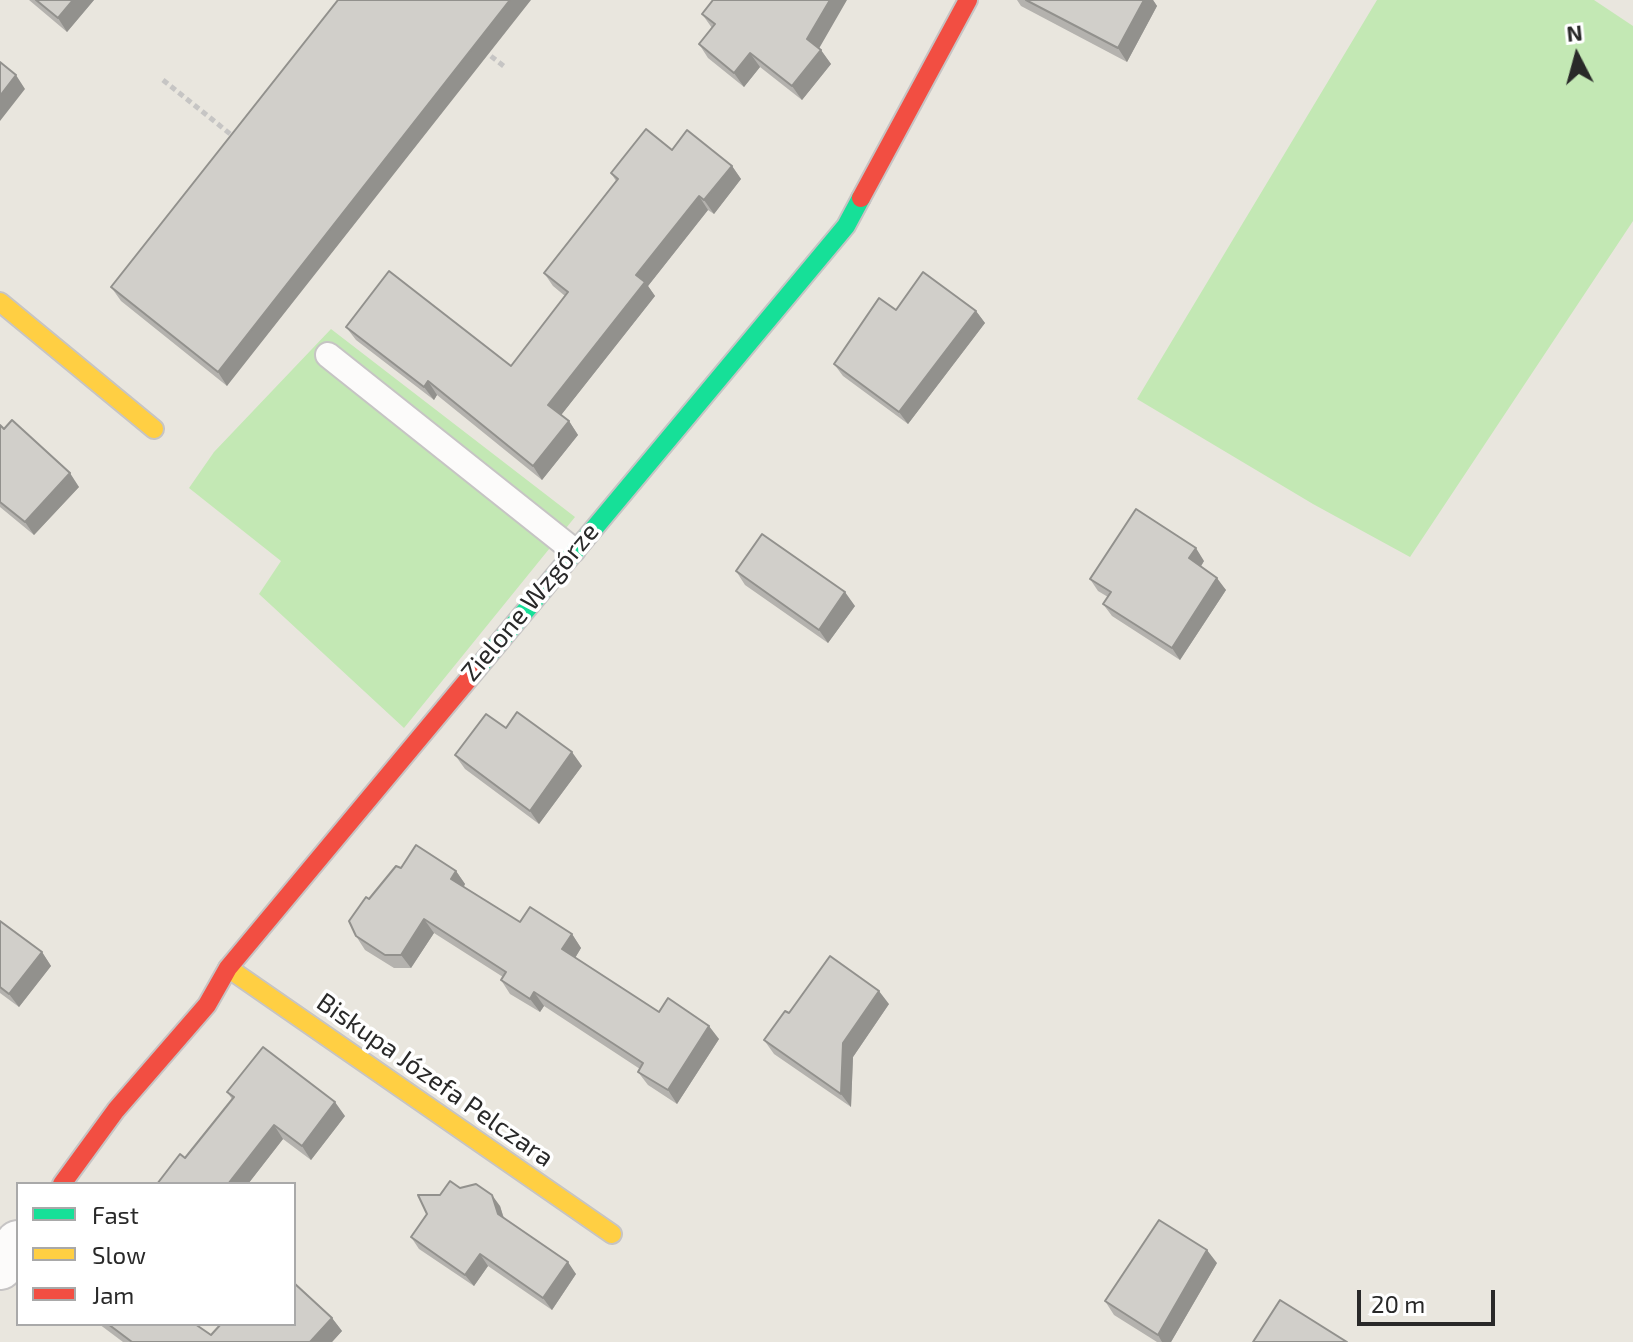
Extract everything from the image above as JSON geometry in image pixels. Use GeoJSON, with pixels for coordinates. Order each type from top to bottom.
{"type":"FeatureCollection","features":[{"type":"Feature","properties":{"kind":"street","name":"Zielone Wzgórze"},"geometry":{"type":"LineString","coordinates":[[63,1182],[116,1110],[207,1005],[228,968],[573,550],[846,226],[968,0]]}},
{"type":"Feature","properties":{"kind":"street"},"geometry":{"type":"LineString","coordinates":[[0,302],[154,429]]}},
{"type":"Feature","properties":{"kind":"street","name":"Biskupa Józefa Pelczara"},"geometry":{"type":"LineString","coordinates":[[228,968],[612,1234]]}},
{"type":"Feature","properties":{"kind":"street"},"geometry":{"type":"LineString","coordinates":[[0,1267],[16,1246]]}},
{"type":"Feature","properties":{"kind":"lane"},"geometry":{"type":"LineString","coordinates":[[328,355],[573,550]]}},
{"type":"Feature","properties":{"kind":"path"},"geometry":{"type":"LineString","coordinates":[[480,48],[505,67]]}},
{"type":"Feature","properties":{"kind":"path"},"geometry":{"type":"LineString","coordinates":[[163,80],[237,139]]}},
{"type":"Feature","properties":{"kind":"green space"},"geometry":{"type":"Polygon","coordinates":[[[1377,0],[1594,0],[1633,26],[1633,221],[1410,557],[1313,504],[1137,399],[1377,0]]]}},
{"type":"Feature","properties":{"kind":"green space"},"geometry":{"type":"Polygon","coordinates":[[[331,329],[575,517],[404,728],[259,594],[281,561],[189,488],[214,452],[331,329]]]}},
{"type":"Feature","properties":{"kind":"building"},"geometry":{"type":"Polygon","coordinates":[[[36,0],[73,0],[58,18],[36,0]]]}},
{"type":"Feature","properties":{"kind":"building"},"geometry":{"type":"Polygon","coordinates":[[[338,0],[510,0],[218,372],[111,287],[338,0]]]}},
{"type":"Feature","properties":{"kind":"building"},"geometry":{"type":"Polygon","coordinates":[[[713,0],[830,0],[807,39],[821,50],[792,86],[750,53],[734,73],[699,44],[715,24],[702,14],[713,0]]]}},
{"type":"Feature","properties":{"kind":"building"},"geometry":{"type":"Polygon","coordinates":[[[1026,0],[1144,0],[1118,48],[1026,0]]]}},
{"type":"Feature","properties":{"kind":"building"},"geometry":{"type":"Polygon","coordinates":[[[0,62],[16,75],[0,96],[0,62]]]}},
{"type":"Feature","properties":{"kind":"building"},"geometry":{"type":"Polygon","coordinates":[[[646,129],[672,150],[687,130],[732,166],[704,200],[699,196],[636,275],[645,282],[548,405],[569,421],[533,466],[428,381],[424,387],[346,327],[389,271],[511,366],[568,292],[544,273],[618,179],[611,173],[646,129]]]}},
{"type":"Feature","properties":{"kind":"building"},"geometry":{"type":"Polygon","coordinates":[[[923,272],[976,311],[899,412],[834,364],[879,298],[896,310],[923,272]]]}},
{"type":"Feature","properties":{"kind":"building"},"geometry":{"type":"Polygon","coordinates":[[[12,420],[70,473],[25,522],[0,502],[0,425],[4,429],[12,420]]]}},
{"type":"Feature","properties":{"kind":"building"},"geometry":{"type":"Polygon","coordinates":[[[1136,509],[1196,548],[1189,558],[1217,578],[1172,648],[1103,604],[1111,592],[1090,579],[1136,509]]]}},
{"type":"Feature","properties":{"kind":"building"},"geometry":{"type":"Polygon","coordinates":[[[762,534],[845,592],[819,630],[736,571],[762,534]]]}},
{"type":"Feature","properties":{"kind":"building"},"geometry":{"type":"Polygon","coordinates":[[[517,712],[572,752],[530,811],[455,755],[486,714],[506,728],[517,712]]]}},
{"type":"Feature","properties":{"kind":"building"},"geometry":{"type":"Polygon","coordinates":[[[416,845],[456,871],[451,879],[520,922],[530,907],[572,934],[562,949],[659,1012],[668,998],[709,1026],[668,1090],[638,1072],[643,1063],[534,992],[530,999],[501,980],[506,972],[424,919],[401,955],[385,955],[356,936],[349,921],[366,897],[369,899],[396,866],[401,868],[416,845]]]}},
{"type":"Feature","properties":{"kind":"building"},"geometry":{"type":"Polygon","coordinates":[[[0,921],[42,952],[9,994],[0,987],[0,921]]]}},
{"type":"Feature","properties":{"kind":"building"},"geometry":{"type":"Polygon","coordinates":[[[830,956],[879,991],[843,1043],[841,1094],[764,1040],[785,1011],[789,1013],[830,956]]]}},
{"type":"Feature","properties":{"kind":"building"},"geometry":{"type":"Polygon","coordinates":[[[263,1047],[335,1102],[302,1146],[274,1125],[230,1182],[159,1182],[180,1154],[185,1158],[234,1097],[227,1092],[263,1047]]]}},
{"type":"Feature","properties":{"kind":"building"},"geometry":{"type":"Polygon","coordinates":[[[450,1181],[460,1188],[476,1184],[492,1195],[498,1214],[568,1262],[543,1298],[480,1254],[465,1275],[411,1237],[427,1214],[418,1195],[440,1195],[450,1181]]]}},
{"type":"Feature","properties":{"kind":"building"},"geometry":{"type":"Polygon","coordinates":[[[1159,1220],[1207,1250],[1158,1335],[1105,1301],[1159,1220]]]}},
{"type":"Feature","properties":{"kind":"building"},"geometry":{"type":"Polygon","coordinates":[[[296,1285],[332,1318],[310,1342],[132,1342],[111,1326],[198,1326],[211,1335],[219,1326],[296,1326],[296,1285]]]}},
{"type":"Feature","properties":{"kind":"building"},"geometry":{"type":"Polygon","coordinates":[[[1280,1300],[1347,1342],[1253,1342],[1280,1300]]]}},
{"type":"Feature","properties":{"kind":"traffic: fast"},"geometry":{"type":"LineString","coordinates":[[477,669],[846,226],[861,198]]}},
{"type":"Feature","properties":{"kind":"traffic: slow"},"geometry":{"type":"LineString","coordinates":[[0,302],[154,429]]}},
{"type":"Feature","properties":{"kind":"traffic: slow"},"geometry":{"type":"LineString","coordinates":[[228,968],[612,1234]]}},
{"type":"Feature","properties":{"kind":"traffic: jam"},"geometry":{"type":"LineString","coordinates":[[861,198],[968,0]]}},
{"type":"Feature","properties":{"kind":"traffic: jam"},"geometry":{"type":"LineString","coordinates":[[63,1182],[116,1110],[207,1005],[228,968],[477,669]]}}]}
